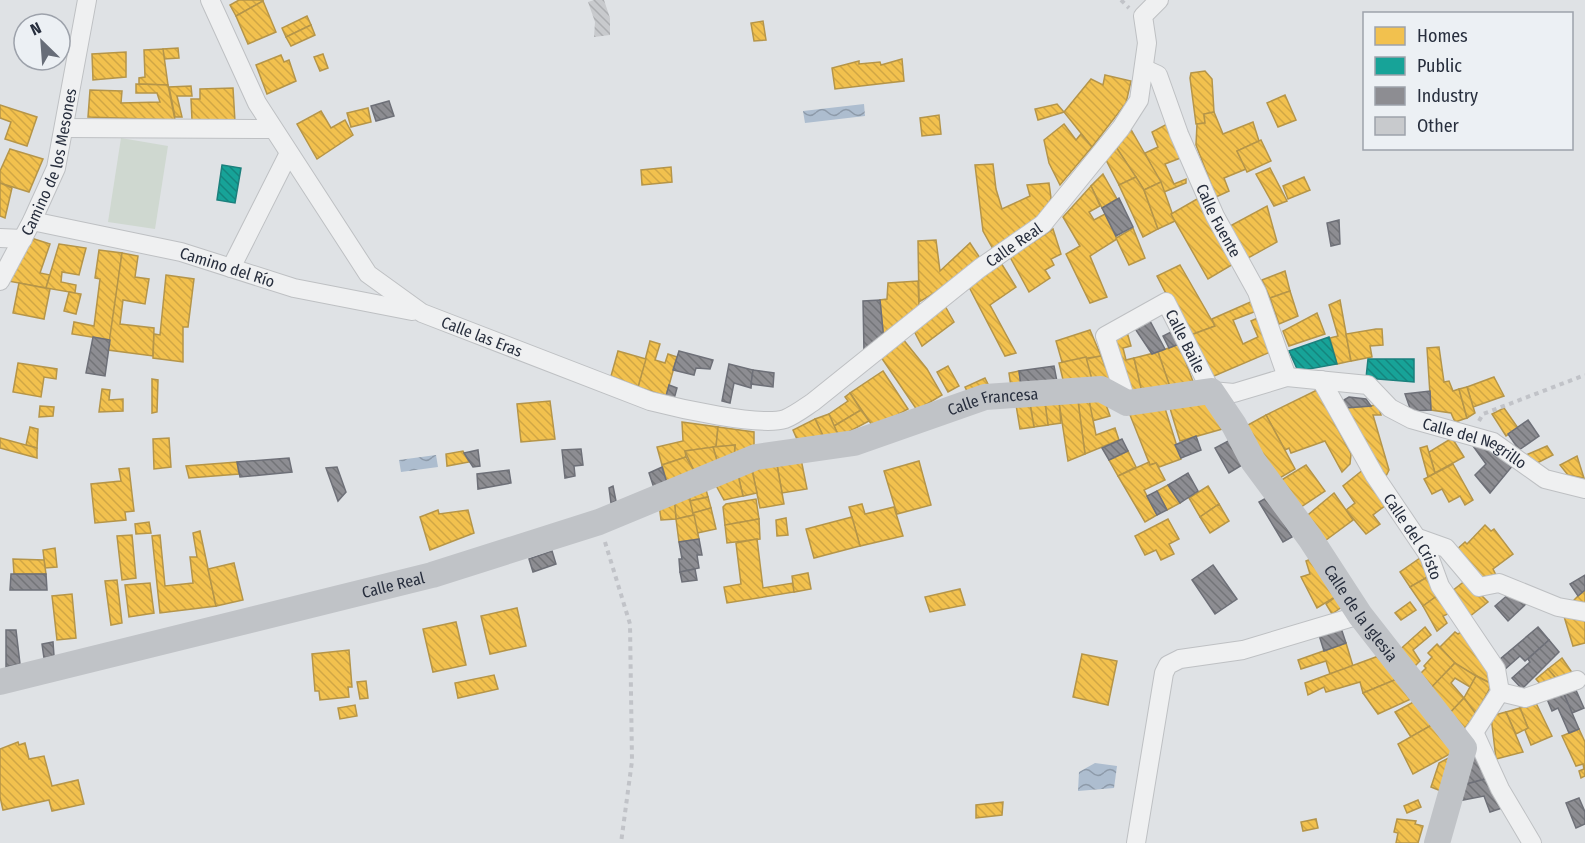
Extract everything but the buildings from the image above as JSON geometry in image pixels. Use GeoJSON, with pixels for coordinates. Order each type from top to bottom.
{"type":"FeatureCollection","features":[{"type":"Feature","properties":{"kind":"street","name":"Camino de los Mesones"},"geometry":{"type":"LineString","coordinates":[[0,281],[32,221],[56,168],[87,0]]}},
{"type":"Feature","properties":{"kind":"street","name":"Calle las Eras"},"geometry":{"type":"LineString","coordinates":[[210,0],[257,103],[368,274],[422,313],[650,401],[688,411],[772,421]]}},
{"type":"Feature","properties":{"kind":"street","name":"Calle Real"},"geometry":{"type":"LineString","coordinates":[[772,421],[795,414],[813,402],[980,268],[1043,224],[1121,128],[1139,100],[1147,44],[1143,16],[1159,0]]}},
{"type":"Feature","properties":{"kind":"street","name":"Calle Fuente"},"geometry":{"type":"LineString","coordinates":[[1145,69],[1158,75],[1179,134],[1215,216],[1257,292],[1287,377]]}},
{"type":"Feature","properties":{"kind":"street"},"geometry":{"type":"LineString","coordinates":[[64,128],[273,129]]}},
{"type":"Feature","properties":{"kind":"street"},"geometry":{"type":"LineString","coordinates":[[231,268],[289,153]]}},
{"type":"Feature","properties":{"kind":"street","name":"Camino del Río"},"geometry":{"type":"LineString","coordinates":[[32,221],[181,252],[294,288],[422,313]]}},
{"type":"Feature","properties":{"kind":"street"},"geometry":{"type":"LineString","coordinates":[[0,238],[23,238]]}},
{"type":"Feature","properties":{"kind":"street","name":"Calle Baile"},"geometry":{"type":"LineString","coordinates":[[1127,403],[1105,336],[1166,302],[1211,391]]}},
{"type":"Feature","properties":{"kind":"street"},"geometry":{"type":"LineString","coordinates":[[1127,403],[1211,391],[1234,393],[1287,377],[1321,380]]}},
{"type":"Feature","properties":{"kind":"street","name":"Calle del Negrillo"},"geometry":{"type":"LineString","coordinates":[[1321,380],[1368,385],[1390,408],[1411,419],[1493,442],[1545,479],[1585,489]]}},
{"type":"Feature","properties":{"kind":"street","name":"Calle del Cristo"},"geometry":{"type":"LineString","coordinates":[[1321,380],[1375,476],[1429,556],[1440,585],[1496,669],[1500,692]]}},
{"type":"Feature","properties":{"kind":"street","name":"Calle Francesa"},"geometry":{"type":"LineString","coordinates":[[775,453],[854,443],[985,397],[1101,389],[1127,403]]}},
{"type":"Feature","properties":{"kind":"street","name":"Calle de la Iglesia"},"geometry":{"type":"LineString","coordinates":[[1211,391],[1234,424],[1253,461],[1310,538],[1360,615],[1469,740]]}},
{"type":"Feature","properties":{"kind":"street"},"geometry":{"type":"LineString","coordinates":[[772,421],[770,438],[775,453]]}},
{"type":"Feature","properties":{"kind":"street","name":"Calle Real"},"geometry":{"type":"LineString","coordinates":[[0,682],[432,576],[599,522],[756,457],[775,453]]}},
{"type":"Feature","properties":{"kind":"street"},"geometry":{"type":"LineString","coordinates":[[1418,538],[1446,548],[1479,586],[1499,583],[1558,608],[1585,612]]}},
{"type":"Feature","properties":{"kind":"street"},"geometry":{"type":"LineString","coordinates":[[1136,843],[1164,673],[1168,665],[1180,659],[1243,650],[1360,615]]}},
{"type":"Feature","properties":{"kind":"street"},"geometry":{"type":"LineString","coordinates":[[1437,843],[1469,740],[1500,692],[1525,698],[1577,680]]}},
{"type":"Feature","properties":{"kind":"street"},"geometry":{"type":"LineString","coordinates":[[1469,740],[1532,843]]}},
{"type":"Feature","properties":{"kind":"path"},"geometry":{"type":"LineString","coordinates":[[1471,435],[1483,414],[1585,375]]}},
{"type":"Feature","properties":{"kind":"path"},"geometry":{"type":"LineString","coordinates":[[599,522],[630,624],[632,761],[621,843]]}},
{"type":"Feature","properties":{"kind":"shaded area"},"geometry":{"type":"Polygon","coordinates":[[[121,138],[168,146],[155,229],[108,222],[121,138]]]}},
{"type":"Feature","properties":{"kind":"water"},"geometry":{"type":"Polygon","coordinates":[[[864,104],[865,116],[805,123],[803,111],[864,104]]]}},
{"type":"Feature","properties":{"kind":"water"},"geometry":{"type":"Polygon","coordinates":[[[436,455],[438,467],[401,472],[399,460],[436,455]]]}},
{"type":"Feature","properties":{"kind":"water"},"geometry":{"type":"Polygon","coordinates":[[[1095,763],[1117,766],[1114,788],[1078,791],[1079,772],[1095,763]]]}}]}
